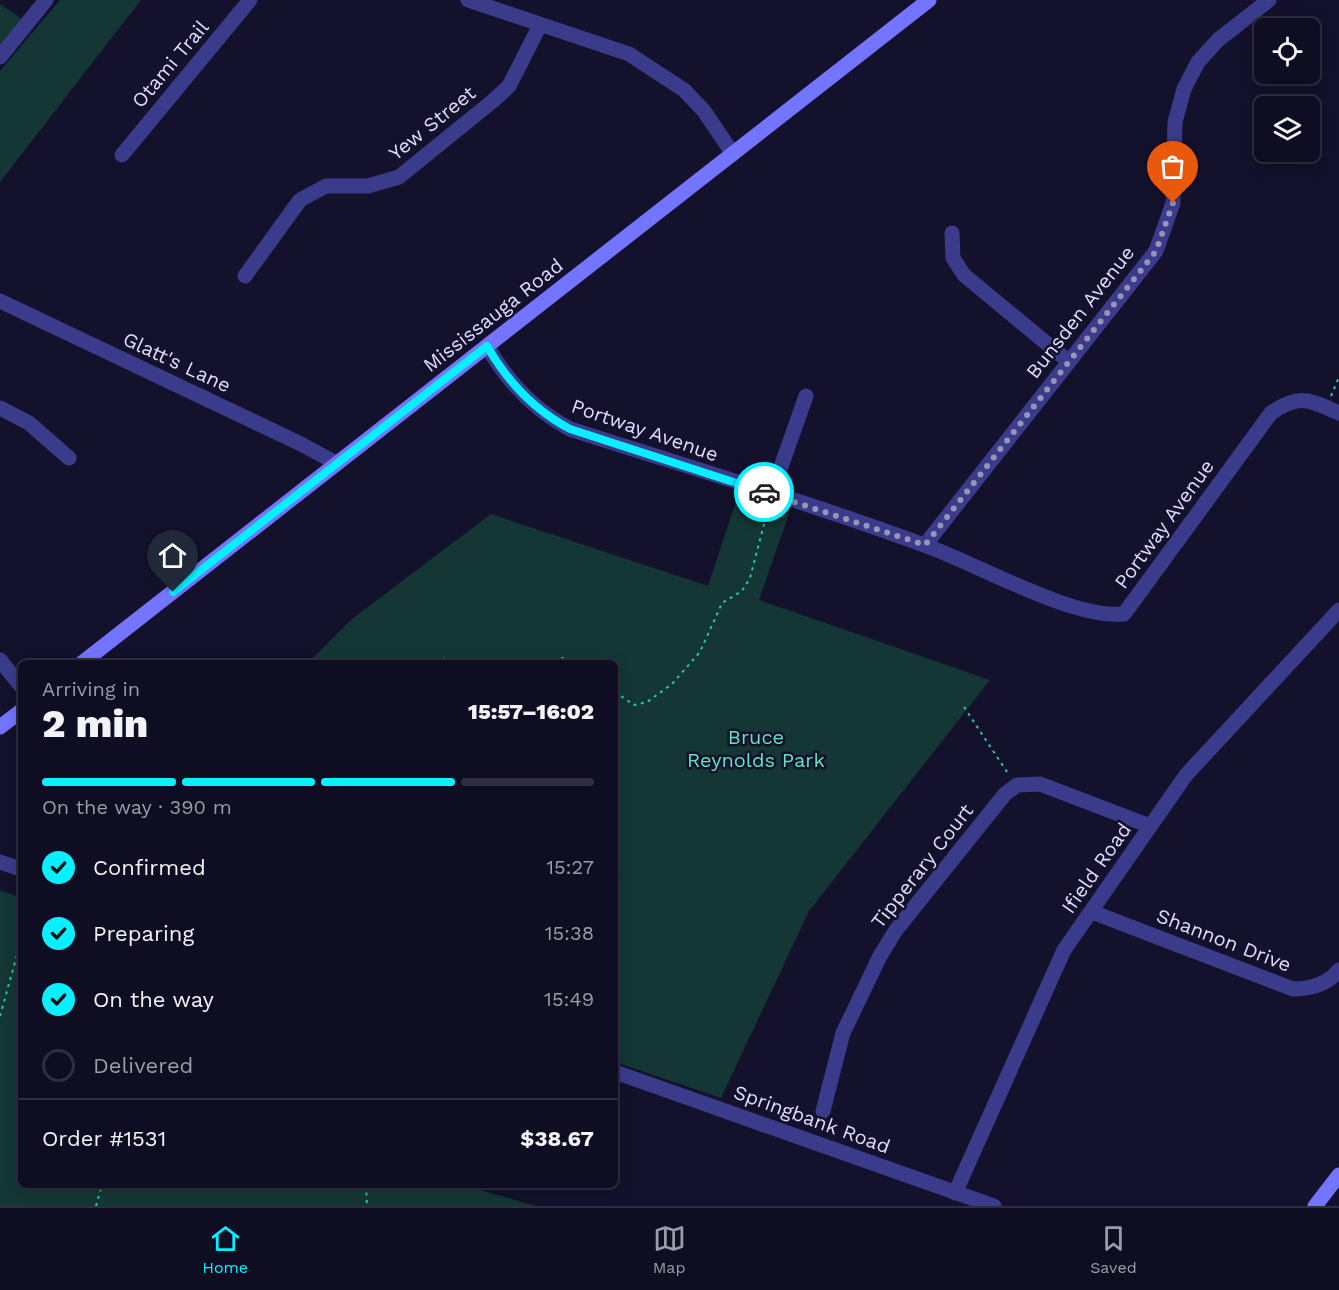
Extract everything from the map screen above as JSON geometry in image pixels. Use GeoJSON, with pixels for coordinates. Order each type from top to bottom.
{"type":"FeatureCollection","features":[{"type":"Feature","properties":{"kind":"main road","name":"Mississauga Road"},"geometry":{"type":"LineString","coordinates":[[86,660],[929,0]]}},
{"type":"Feature","properties":{"kind":"main road"},"geometry":{"type":"LineString","coordinates":[[0,727],[18,713]]}},
{"type":"Feature","properties":{"kind":"main road"},"geometry":{"type":"LineString","coordinates":[[1315,1206],[1339,1175]]}},
{"type":"Feature","properties":{"kind":"street"},"geometry":{"type":"LineString","coordinates":[[0,57],[46,0]]}},
{"type":"Feature","properties":{"kind":"street","name":"Otami Trail"},"geometry":{"type":"LineString","coordinates":[[122,155],[250,0]]}},
{"type":"Feature","properties":{"kind":"street"},"geometry":{"type":"LineString","coordinates":[[468,0],[629,54],[684,90],[704,111],[733,154]]}},
{"type":"Feature","properties":{"kind":"street","name":"Bunsden Avenue"},"geometry":{"type":"LineString","coordinates":[[925,545],[1156,251],[1173,203],[1174,122],[1184,89],[1198,62],[1218,40],[1269,0]]}},
{"type":"Feature","properties":{"kind":"street","name":"Yew Street"},"geometry":{"type":"LineString","coordinates":[[245,276],[300,200],[326,186],[368,186],[399,177],[494,100],[509,86],[540,25]]}},
{"type":"Feature","properties":{"kind":"street"},"geometry":{"type":"LineString","coordinates":[[952,233],[953,258],[964,275],[1068,361]]}},
{"type":"Feature","properties":{"kind":"street","name":"Glatt's Lane"},"geometry":{"type":"LineString","coordinates":[[0,301],[301,444],[336,464]]}},
{"type":"Feature","properties":{"kind":"street","name":"Portway Avenue"},"geometry":{"type":"LineString","coordinates":[[487,346],[499,368],[545,416],[570,429],[925,545],[1076,608],[1105,616],[1124,614],[1271,413],[1285,404],[1304,398],[1333,410]]}},
{"type":"Feature","properties":{"kind":"street"},"geometry":{"type":"LineString","coordinates":[[771,495],[806,396]]}},
{"type":"Feature","properties":{"kind":"street"},"geometry":{"type":"LineString","coordinates":[[0,408],[29,423],[69,458]]}},
{"type":"Feature","properties":{"kind":"street","name":"Ifield Road"},"geometry":{"type":"LineString","coordinates":[[955,1193],[1064,950],[1186,776],[1339,610]]}},
{"type":"Feature","properties":{"kind":"street"},"geometry":{"type":"LineString","coordinates":[[0,660],[18,682]]}},
{"type":"Feature","properties":{"kind":"street"},"geometry":{"type":"LineString","coordinates":[[1017,785],[1041,784],[1150,826]]}},
{"type":"Feature","properties":{"kind":"street","name":"Tipperary Court"},"geometry":{"type":"LineString","coordinates":[[823,1111],[843,1033],[880,956],[896,930],[1005,794],[1017,785]]}},
{"type":"Feature","properties":{"kind":"street"},"geometry":{"type":"LineString","coordinates":[[0,862],[18,868]]}},
{"type":"Feature","properties":{"kind":"street","name":"Shannon Drive"},"geometry":{"type":"LineString","coordinates":[[1092,912],[1293,989],[1309,989],[1335,975],[1339,970]]}},
{"type":"Feature","properties":{"kind":"street","name":"Springbank Road"},"geometry":{"type":"LineString","coordinates":[[618,1073],[994,1206]]}},
{"type":"Feature","properties":{"kind":"path"},"geometry":{"type":"LineString","coordinates":[[1333,410],[1339,377]]}},
{"type":"Feature","properties":{"kind":"path"},"geometry":{"type":"LineString","coordinates":[[618,694],[634,705],[647,702],[672,684],[700,652],[722,603],[742,591],[750,578],[771,495]]}},
{"type":"Feature","properties":{"kind":"path"},"geometry":{"type":"LineString","coordinates":[[552,660],[555,658],[573,660]]}},
{"type":"Feature","properties":{"kind":"path"},"geometry":{"type":"LineString","coordinates":[[964,707],[1017,785]]}},
{"type":"Feature","properties":{"kind":"path"},"geometry":{"type":"LineString","coordinates":[[0,1016],[18,955]]}},
{"type":"Feature","properties":{"kind":"path"},"geometry":{"type":"LineString","coordinates":[[96,1206],[101,1188]]}},
{"type":"Feature","properties":{"kind":"path"},"geometry":{"type":"LineString","coordinates":[[366,1188],[367,1206]]}},
{"type":"Feature","properties":{"kind":"green space"},"geometry":{"type":"Polygon","coordinates":[[[60,0],[141,0],[0,182],[0,71],[60,0]]]}},
{"type":"Feature","properties":{"kind":"green space"},"geometry":{"type":"Polygon","coordinates":[[[0,4],[23,20],[0,47],[0,4]]]}},
{"type":"Feature","properties":{"kind":"green space","name":"Bruce Reynolds Park"},"geometry":{"type":"Polygon","coordinates":[[[738,495],[789,514],[759,600],[990,680],[809,911],[721,1098],[618,1063],[618,878],[621,874],[618,873],[618,660],[311,660],[352,619],[491,514],[708,586],[738,495]]]}},
{"type":"Feature","properties":{"kind":"green space"},"geometry":{"type":"Polygon","coordinates":[[[0,891],[18,896],[18,1188],[473,1188],[536,1206],[0,1206],[0,891]]]}},
{"type":"Feature","properties":{"kind":"way so far"},"geometry":{"type":"LineString","coordinates":[[764,492],[925,545],[1156,251],[1173,203]]}},
{"type":"Feature","properties":{"kind":"route"},"geometry":{"type":"LineString","coordinates":[[173,592],[487,346],[499,368],[545,416],[570,429],[764,492]]}}]}
